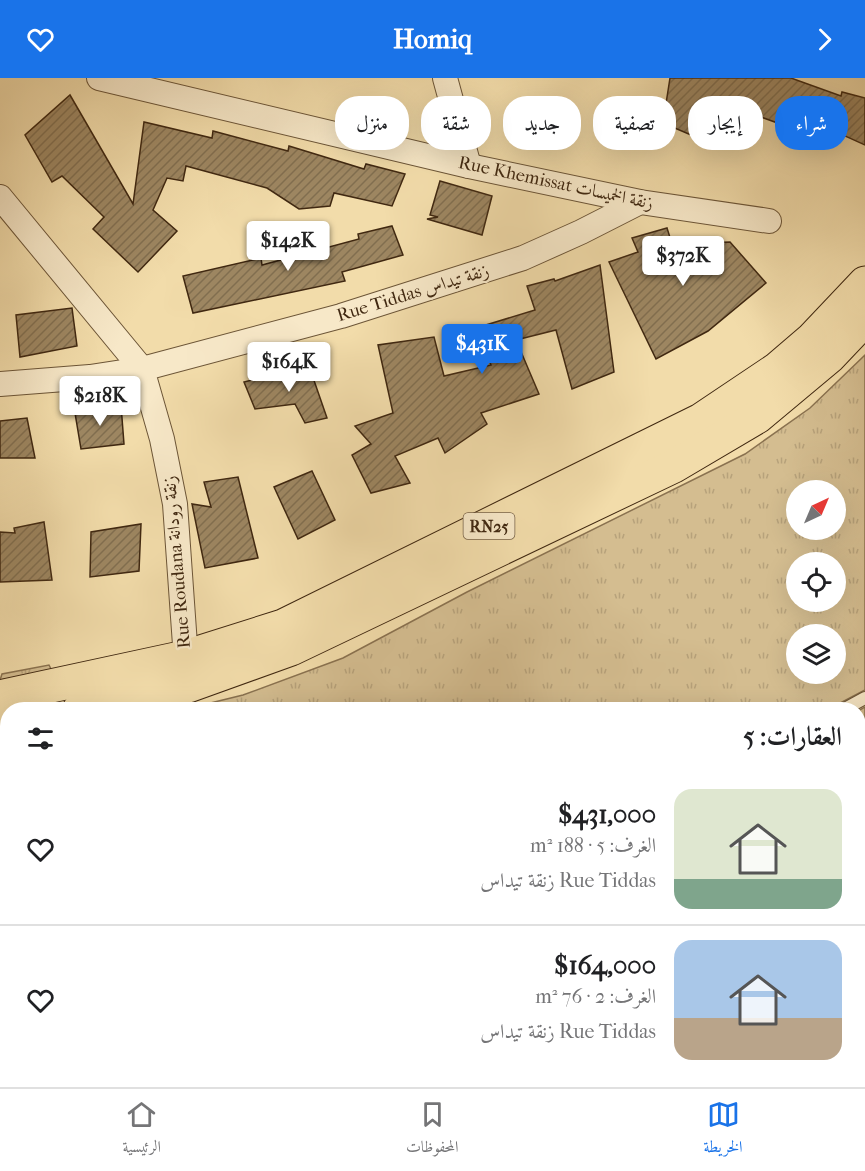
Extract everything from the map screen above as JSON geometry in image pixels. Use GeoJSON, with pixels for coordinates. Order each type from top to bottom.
{"type":"FeatureCollection","features":[{"type":"Feature","properties":{"kind":"main road","name":"RN25"},"geometry":{"type":"LineString","coordinates":[[101,702],[186,671],[283,626],[681,431],[740,396],[777,369],[812,339],[865,283]]}},
{"type":"Feature","properties":{"kind":"main road","name":"RN25"},"geometry":{"type":"LineString","coordinates":[[0,697],[186,671],[291,649],[674,466],[757,417],[812,372],[865,319]]}},
{"type":"Feature","properties":{"kind":"street","name":"Rue Khemissat زنقة الخميسات"},"geometry":{"type":"LineString","coordinates":[[99,78],[469,166],[640,202],[769,221]]}},
{"type":"Feature","properties":{"kind":"street"},"geometry":{"type":"LineString","coordinates":[[445,78],[469,166]]}},
{"type":"Feature","properties":{"kind":"street","name":"Rue Roudana زنقة رودانة"},"geometry":{"type":"LineString","coordinates":[[0,197],[142,369],[162,439],[175,504],[186,671]]}},
{"type":"Feature","properties":{"kind":"street","name":"Rue Tiddas زنقة تيداس"},"geometry":{"type":"LineString","coordinates":[[0,384],[90,377],[142,369],[340,316],[457,280],[551,246],[640,202]]}},
{"type":"Feature","properties":{"kind":"green space"},"geometry":{"type":"Polygon","coordinates":[[[865,355],[865,690],[842,702],[214,702],[243,695],[343,658],[467,592],[745,454],[810,408],[865,355]]]}},
{"type":"Feature","properties":{"kind":"green space"},"geometry":{"type":"Polygon","coordinates":[[[49,665],[52,671],[0,680],[2,674],[49,665]]]}},
{"type":"Feature","properties":{"kind":"building"},"geometry":{"type":"Polygon","coordinates":[[[670,78],[791,78],[841,96],[775,96],[775,122],[763,118],[763,96],[688,96],[688,134],[676,129],[676,96],[667,96],[670,78]]]}},
{"type":"Feature","properties":{"kind":"building"},"geometry":{"type":"Polygon","coordinates":[[[842,92],[865,98],[865,145],[848,137],[848,96],[841,96],[842,92]]]}},
{"type":"Feature","properties":{"kind":"building"},"geometry":{"type":"Polygon","coordinates":[[[70,95],[133,204],[144,122],[212,138],[213,131],[288,151],[289,146],[364,169],[366,164],[405,174],[392,206],[334,193],[330,206],[299,209],[267,188],[186,166],[183,181],[167,178],[153,210],[177,231],[138,272],[93,229],[104,217],[62,176],[52,182],[25,135],[70,95]]]}},
{"type":"Feature","properties":{"kind":"building"},"geometry":{"type":"Polygon","coordinates":[[[440,181],[492,196],[482,235],[427,219],[438,217],[430,215],[440,181]]]}},
{"type":"Feature","properties":{"kind":"building"},"geometry":{"type":"Polygon","coordinates":[[[392,226],[403,255],[342,272],[345,281],[193,313],[183,276],[261,258],[262,265],[359,239],[358,234],[392,226]]]}},
{"type":"Feature","properties":{"kind":"building"},"geometry":{"type":"Polygon","coordinates":[[[667,228],[672,244],[730,242],[766,283],[708,331],[656,359],[609,262],[638,252],[632,238],[667,228]]]}},
{"type":"Feature","properties":{"kind":"building"},"geometry":{"type":"Polygon","coordinates":[[[600,265],[614,372],[572,389],[556,330],[516,340],[539,394],[481,413],[487,424],[445,453],[438,438],[395,456],[410,483],[371,493],[352,455],[371,444],[355,426],[393,413],[378,345],[434,337],[444,376],[491,365],[476,328],[535,310],[527,286],[554,279],[555,281],[600,265]]]}},
{"type":"Feature","properties":{"kind":"building"},"geometry":{"type":"Polygon","coordinates":[[[72,308],[77,346],[20,357],[16,315],[72,308]]]}},
{"type":"Feature","properties":{"kind":"building"},"geometry":{"type":"Polygon","coordinates":[[[309,366],[327,418],[305,423],[295,404],[255,409],[244,382],[309,366]]]}},
{"type":"Feature","properties":{"kind":"building"},"geometry":{"type":"Polygon","coordinates":[[[121,405],[124,444],[81,449],[75,413],[121,405]]]}},
{"type":"Feature","properties":{"kind":"building"},"geometry":{"type":"Polygon","coordinates":[[[27,418],[35,458],[0,458],[0,421],[27,418]]]}},
{"type":"Feature","properties":{"kind":"building"},"geometry":{"type":"Polygon","coordinates":[[[312,471],[335,520],[298,539],[274,487],[312,471]]]}},
{"type":"Feature","properties":{"kind":"building"},"geometry":{"type":"Polygon","coordinates":[[[238,477],[258,558],[205,568],[192,504],[211,507],[204,482],[238,477]]]}},
{"type":"Feature","properties":{"kind":"building"},"geometry":{"type":"Polygon","coordinates":[[[44,522],[52,580],[0,582],[0,532],[15,533],[14,528],[44,522]]]}},
{"type":"Feature","properties":{"kind":"building"},"geometry":{"type":"Polygon","coordinates":[[[141,524],[139,571],[90,577],[91,532],[141,524]]]}}]}
